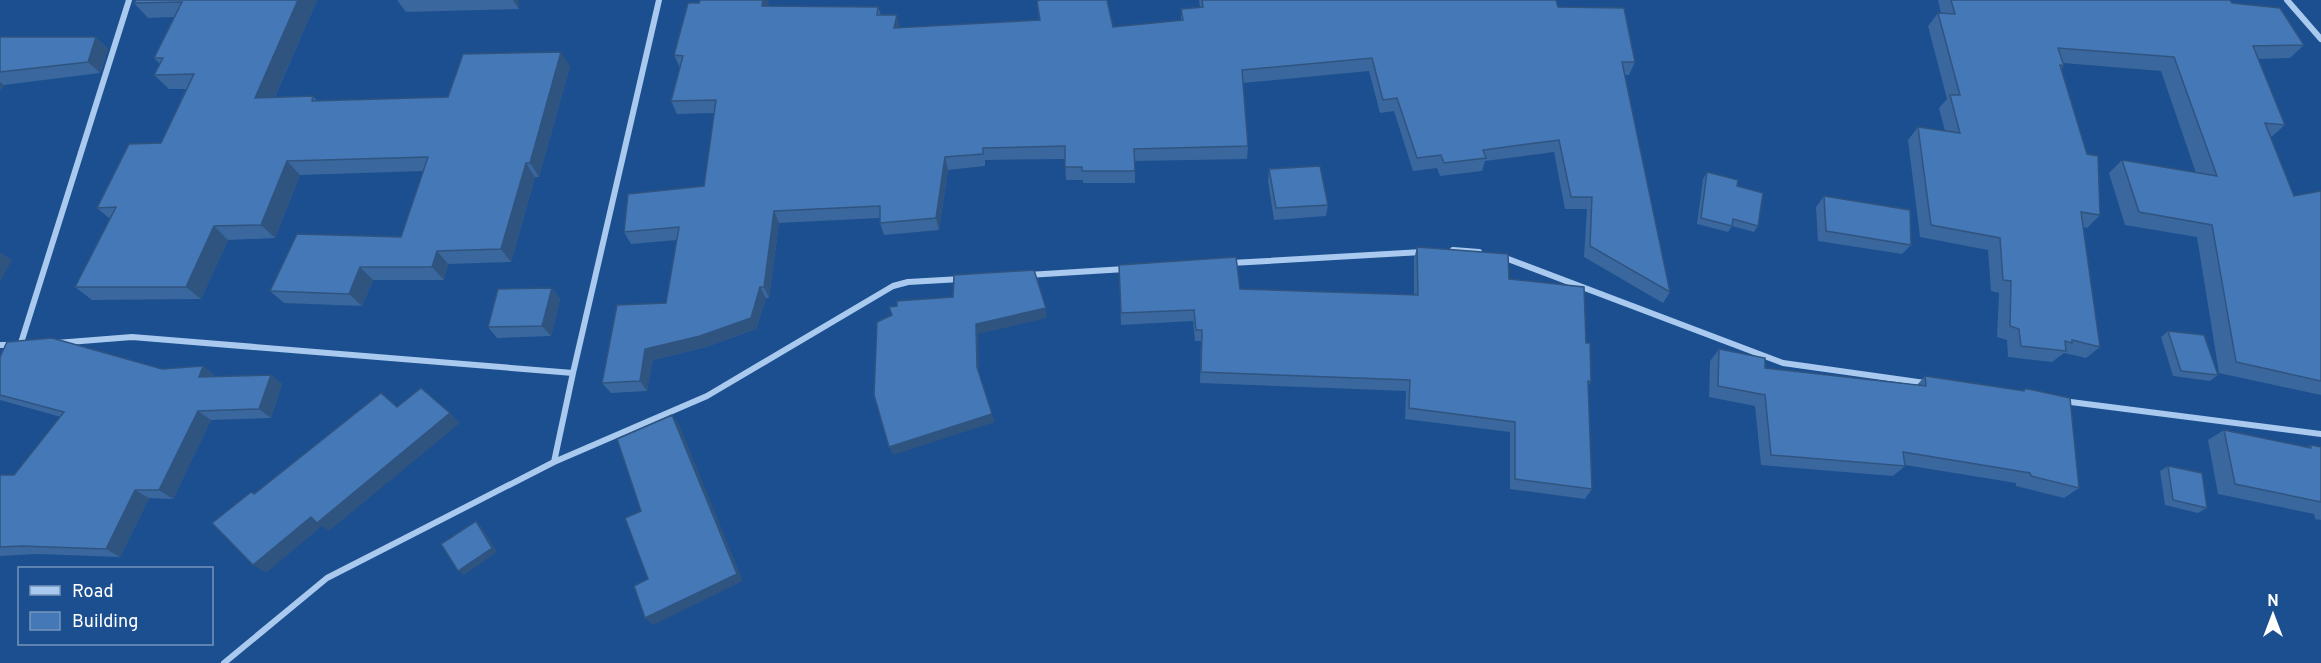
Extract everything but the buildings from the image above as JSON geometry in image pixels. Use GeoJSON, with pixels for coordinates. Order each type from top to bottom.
{"type":"FeatureCollection","features":[{"type":"Feature","properties":{"kind":"street"},"geometry":{"type":"LineString","coordinates":[[20,346],[129,0]]}},
{"type":"Feature","properties":{"kind":"street"},"geometry":{"type":"LineString","coordinates":[[554,462],[659,0]]}},
{"type":"Feature","properties":{"kind":"street"},"geometry":{"type":"LineString","coordinates":[[2287,0],[2321,39]]}},
{"type":"Feature","properties":{"kind":"street"},"geometry":{"type":"LineString","coordinates":[[1450,250],[1483,252]]}},
{"type":"Feature","properties":{"kind":"street"},"geometry":{"type":"LineString","coordinates":[[1226,263],[1427,252]]}},
{"type":"Feature","properties":{"kind":"street"},"geometry":{"type":"LineString","coordinates":[[1493,254],[1783,363],[1936,385]]}},
{"type":"Feature","properties":{"kind":"street"},"geometry":{"type":"LineString","coordinates":[[1026,275],[1132,269]]}},
{"type":"Feature","properties":{"kind":"street"},"geometry":{"type":"LineString","coordinates":[[224,663],[327,578],[554,462],[707,396],[893,286],[908,282],[967,278]]}},
{"type":"Feature","properties":{"kind":"street"},"geometry":{"type":"LineString","coordinates":[[53,343],[132,337],[573,373]]}},
{"type":"Feature","properties":{"kind":"street"},"geometry":{"type":"LineString","coordinates":[[0,345],[31,345]]}},
{"type":"Feature","properties":{"kind":"street"},"geometry":{"type":"LineString","coordinates":[[2053,400],[2321,434]]}}]}
